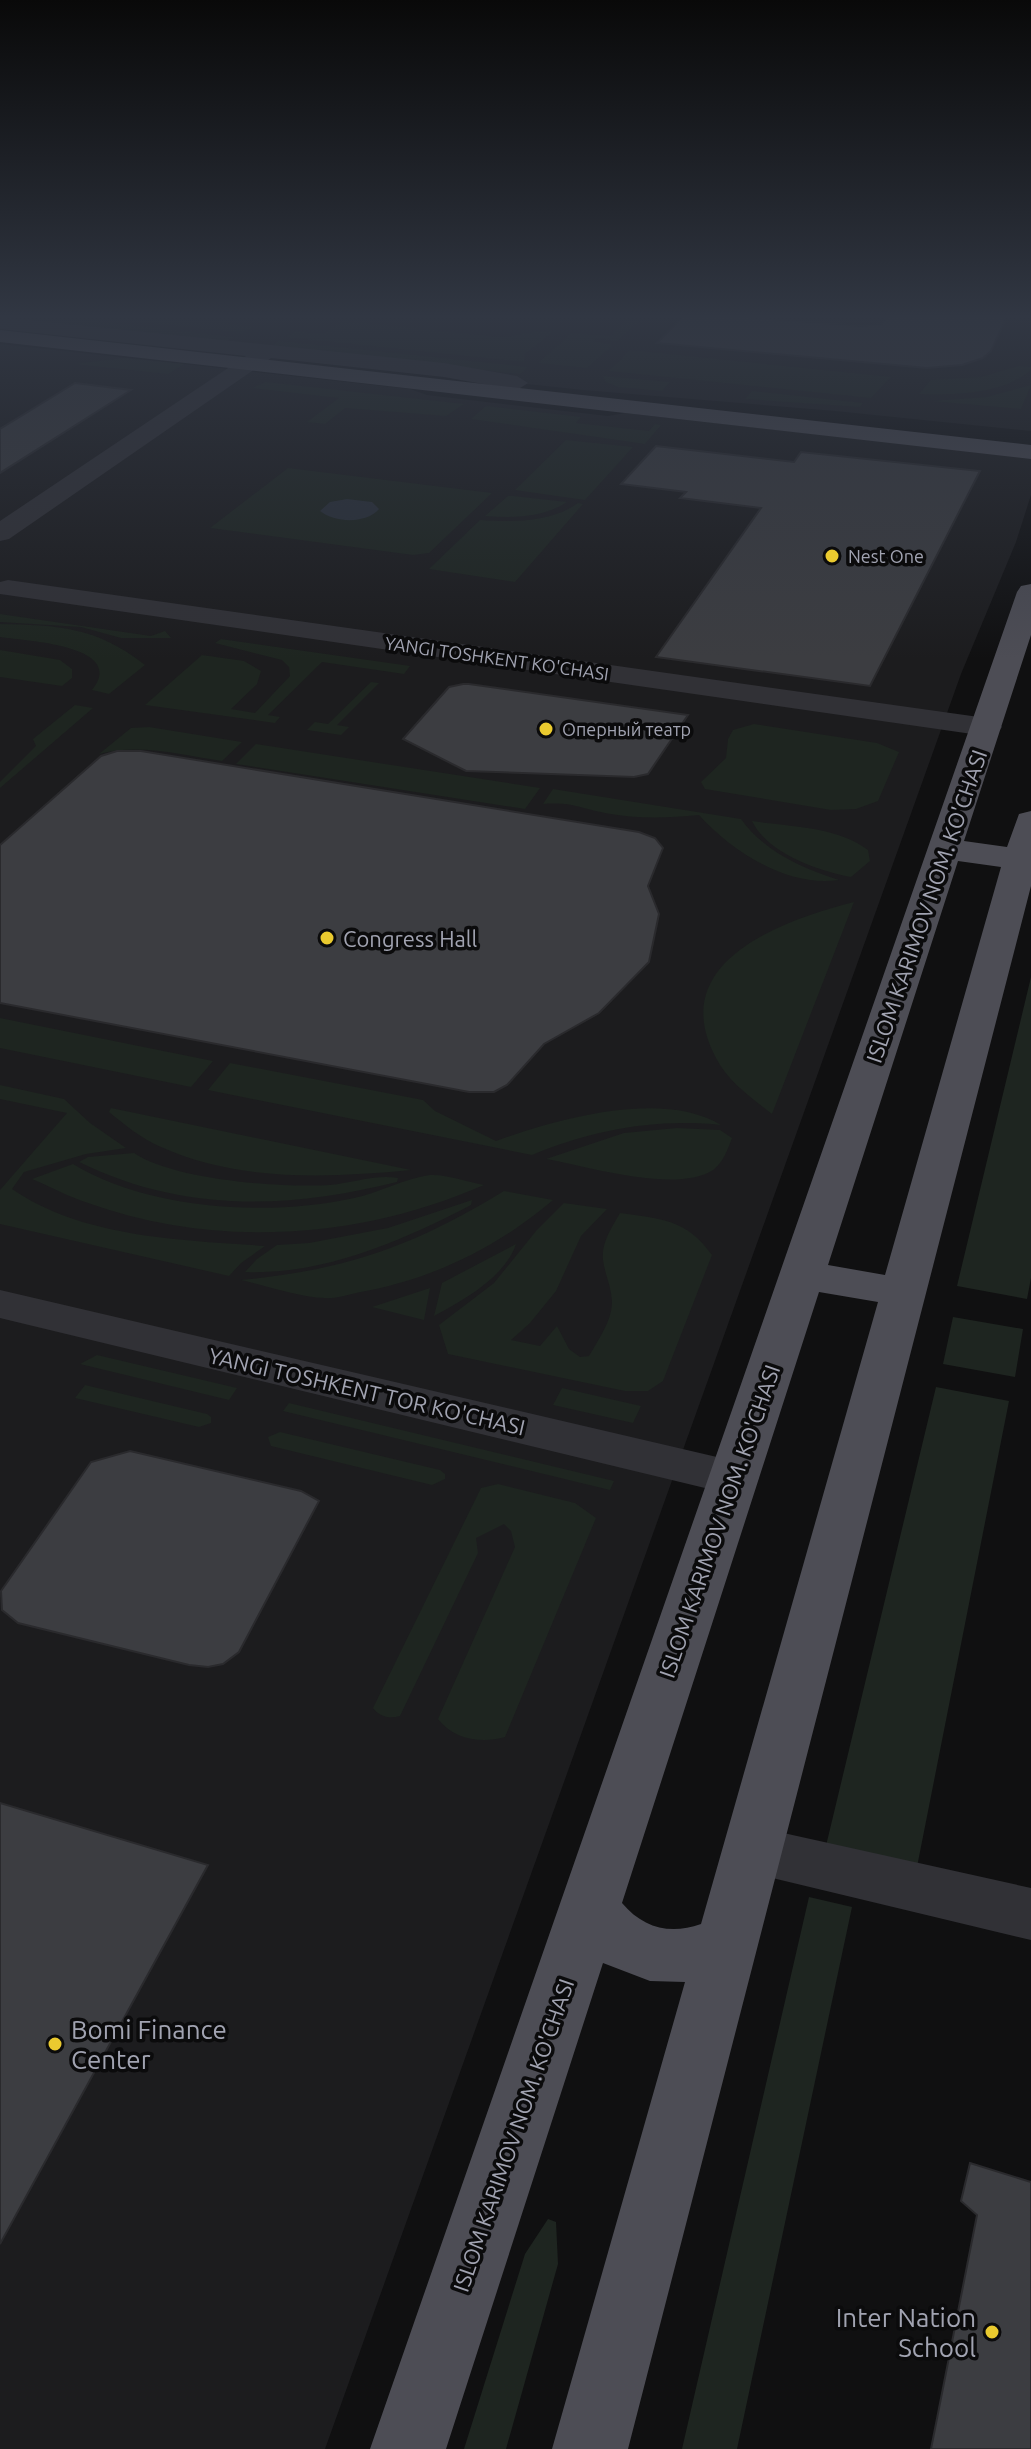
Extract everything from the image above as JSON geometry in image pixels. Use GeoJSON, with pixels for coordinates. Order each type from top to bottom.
{"type":"FeatureCollection","features":[{"type":"Feature","properties":{"kind":"main road"},"geometry":{"type":"LineString","coordinates":[[846,430],[1031,452]]}},
{"type":"Feature","properties":{"kind":"main road"},"geometry":{"type":"LineString","coordinates":[[938,430],[1031,440]]}},
{"type":"Feature","properties":{"kind":"main road","name":"ISLOM KARIMOV NOM. KO'CHASI"},"geometry":{"type":"LineString","coordinates":[[408,2449],[1031,592]]}},
{"type":"Feature","properties":{"kind":"main road"},"geometry":{"type":"LineString","coordinates":[[590,2449],[1026,840],[945,849]]}},
{"type":"Feature","properties":{"kind":"main road"},"geometry":{"type":"LineString","coordinates":[[802,1275],[903,1292]]}},
{"type":"Feature","properties":{"kind":"main road"},"geometry":{"type":"LineString","coordinates":[[590,1907],[611,1936],[628,1948],[649,1955],[689,1956],[728,1941]]}},
{"type":"Feature","properties":{"kind":"street"},"geometry":{"type":"LineString","coordinates":[[0,533],[151,430]]}},
{"type":"Feature","properties":{"kind":"street","name":"YANGI TOSHKENT KO'CHASI"},"geometry":{"type":"LineString","coordinates":[[8,588],[986,727]]}},
{"type":"Feature","properties":{"kind":"street","name":"YANGI TOSHKENT TOR KO'CHASI"},"geometry":{"type":"LineString","coordinates":[[0,1304],[734,1478]]}},
{"type":"Feature","properties":{"kind":"street"},"geometry":{"type":"LineString","coordinates":[[752,1851],[1031,1914]]}},
{"type":"Feature","properties":{"kind":"shaded area"},"geometry":{"type":"Polygon","coordinates":[[[0,430],[781,430],[1031,458],[1031,495],[1016,542],[961,674],[325,2449],[0,2449],[0,430]]]}},
{"type":"Feature","properties":{"kind":"shaded area"},"geometry":{"type":"Polygon","coordinates":[[[550,430],[657,430],[645,444],[550,430]]]}},
{"type":"Feature","properties":{"kind":"shaded area"},"geometry":{"type":"Polygon","coordinates":[[[566,440],[633,447],[585,500],[515,490],[566,440]]]}},
{"type":"Feature","properties":{"kind":"shaded area"},"geometry":{"type":"Polygon","coordinates":[[[288,468],[492,493],[429,553],[413,555],[210,528],[288,468]]]}},
{"type":"Feature","properties":{"kind":"shaded area"},"geometry":{"type":"Polygon","coordinates":[[[508,496],[567,502],[538,514],[485,516],[508,496]]]}},
{"type":"Feature","properties":{"kind":"shaded area"},"geometry":{"type":"Polygon","coordinates":[[[347,499],[372,502],[379,509],[366,517],[350,520],[334,518],[320,511],[330,502],[347,499]]]}},
{"type":"Feature","properties":{"kind":"shaded area"},"geometry":{"type":"Polygon","coordinates":[[[578,503],[583,504],[515,582],[429,569],[480,520],[544,518],[578,503]]]}},
{"type":"Feature","properties":{"kind":"shaded area"},"geometry":{"type":"Polygon","coordinates":[[[0,614],[151,636],[165,631],[171,638],[121,638],[81,627],[0,622],[0,614]]]}},
{"type":"Feature","properties":{"kind":"shaded area"},"geometry":{"type":"Polygon","coordinates":[[[0,624],[40,625],[76,631],[110,643],[145,665],[109,694],[92,690],[99,675],[96,663],[85,655],[69,648],[0,637],[0,624]]]}},
{"type":"Feature","properties":{"kind":"shaded area"},"geometry":{"type":"Polygon","coordinates":[[[221,639],[410,666],[404,674],[322,662],[268,715],[280,717],[275,723],[145,705],[202,655],[244,661],[261,671],[257,684],[231,709],[255,713],[290,676],[289,667],[282,660],[215,643],[221,639]]]}},
{"type":"Feature","properties":{"kind":"shaded area"},"geometry":{"type":"Polygon","coordinates":[[[0,650],[60,660],[72,669],[72,678],[62,686],[0,677],[0,650]]]}},
{"type":"Feature","properties":{"kind":"shaded area"},"geometry":{"type":"Polygon","coordinates":[[[371,682],[379,683],[337,725],[349,727],[341,735],[307,730],[315,722],[328,724],[371,682]]]}},
{"type":"Feature","properties":{"kind":"shaded area"},"geometry":{"type":"Polygon","coordinates":[[[75,705],[93,708],[0,788],[0,782],[36,746],[33,739],[75,705]]]}},
{"type":"Feature","properties":{"kind":"shaded area"},"geometry":{"type":"Polygon","coordinates":[[[754,724],[877,743],[899,752],[878,801],[856,809],[831,810],[705,789],[701,782],[726,758],[728,739],[733,730],[754,724]]]}},
{"type":"Feature","properties":{"kind":"shaded area"},"geometry":{"type":"Polygon","coordinates":[[[149,727],[242,742],[222,761],[145,750],[99,754],[131,728],[149,727]]]}},
{"type":"Feature","properties":{"kind":"shaded area"},"geometry":{"type":"Polygon","coordinates":[[[256,744],[540,788],[525,809],[236,764],[256,744]]]}},
{"type":"Feature","properties":{"kind":"shaded area"},"geometry":{"type":"Polygon","coordinates":[[[553,789],[741,819],[761,840],[784,857],[839,880],[800,878],[762,864],[727,841],[699,815],[628,816],[569,805],[543,804],[553,789]]]}},
{"type":"Feature","properties":{"kind":"shaded area"},"geometry":{"type":"Polygon","coordinates":[[[752,821],[842,836],[868,850],[870,861],[851,877],[824,870],[781,851],[759,832],[752,821]]]}},
{"type":"Feature","properties":{"kind":"shaded area"},"geometry":{"type":"Polygon","coordinates":[[[854,902],[772,1114],[734,1082],[716,1058],[704,1024],[706,995],[718,971],[739,950],[796,920],[854,902]]]}},
{"type":"Feature","properties":{"kind":"shaded area"},"geometry":{"type":"Polygon","coordinates":[[[1031,977],[1031,1278],[1027,1299],[957,1286],[1031,977]]]}},
{"type":"Feature","properties":{"kind":"shaded area"},"geometry":{"type":"Polygon","coordinates":[[[0,1018],[213,1061],[191,1087],[0,1048],[0,1018]]]}},
{"type":"Feature","properties":{"kind":"shaded area"},"geometry":{"type":"Polygon","coordinates":[[[230,1063],[423,1100],[435,1111],[496,1141],[578,1117],[640,1108],[697,1114],[721,1125],[672,1123],[625,1128],[578,1139],[532,1155],[208,1090],[230,1063]]]}},
{"type":"Feature","properties":{"kind":"shaded area"},"geometry":{"type":"Polygon","coordinates":[[[0,1085],[64,1099],[90,1123],[126,1148],[86,1154],[24,1172],[12,1189],[70,1218],[101,1227],[167,1238],[265,1246],[229,1276],[0,1224],[0,1190],[67,1113],[0,1099],[0,1085]]]}},
{"type":"Feature","properties":{"kind":"shaded area"},"geometry":{"type":"Polygon","coordinates":[[[111,1108],[411,1170],[348,1175],[284,1175],[221,1166],[154,1144],[109,1112],[111,1108]]]}},
{"type":"Feature","properties":{"kind":"shaded area"},"geometry":{"type":"Polygon","coordinates":[[[677,1128],[720,1130],[732,1138],[717,1167],[697,1177],[655,1179],[546,1159],[624,1133],[677,1128]]]}},
{"type":"Feature","properties":{"kind":"shaded area"},"geometry":{"type":"Polygon","coordinates":[[[134,1153],[175,1170],[257,1183],[330,1185],[373,1178],[398,1178],[397,1182],[316,1197],[236,1201],[197,1198],[157,1190],[118,1179],[79,1162],[88,1157],[134,1153]]]}},
{"type":"Feature","properties":{"kind":"shaded area"},"geometry":{"type":"Polygon","coordinates":[[[73,1164],[137,1191],[173,1200],[247,1208],[320,1204],[354,1198],[430,1175],[484,1185],[437,1203],[339,1227],[288,1232],[238,1232],[137,1218],[81,1201],[32,1179],[73,1164]]]}},
{"type":"Feature","properties":{"kind":"shaded area"},"geometry":{"type":"Polygon","coordinates":[[[504,1191],[553,1200],[487,1246],[414,1279],[329,1298],[241,1280],[314,1270],[378,1252],[440,1227],[504,1191]]]}},
{"type":"Feature","properties":{"kind":"shaded area"},"geometry":{"type":"Polygon","coordinates":[[[472,1200],[471,1205],[445,1218],[362,1253],[304,1268],[245,1272],[277,1245],[309,1243],[388,1228],[472,1200]]]}},
{"type":"Feature","properties":{"kind":"shaded area"},"geometry":{"type":"Polygon","coordinates":[[[564,1203],[607,1209],[581,1236],[556,1291],[530,1323],[511,1340],[540,1346],[557,1326],[569,1349],[580,1357],[589,1356],[604,1331],[611,1311],[612,1298],[603,1254],[608,1235],[620,1213],[661,1219],[683,1227],[712,1255],[663,1381],[648,1391],[625,1391],[448,1354],[439,1325],[494,1283],[536,1231],[564,1203]]]}},
{"type":"Feature","properties":{"kind":"shaded area"},"geometry":{"type":"Polygon","coordinates":[[[516,1244],[511,1256],[493,1277],[434,1316],[442,1283],[516,1244]]]}},
{"type":"Feature","properties":{"kind":"shaded area"},"geometry":{"type":"Polygon","coordinates":[[[430,1288],[424,1320],[372,1307],[430,1288]]]}},
{"type":"Feature","properties":{"kind":"shaded area"},"geometry":{"type":"Polygon","coordinates":[[[953,1317],[1023,1329],[1015,1377],[943,1364],[953,1317]]]}},
{"type":"Feature","properties":{"kind":"shaded area"},"geometry":{"type":"Polygon","coordinates":[[[97,1355],[237,1388],[229,1400],[80,1364],[97,1355]]]}},
{"type":"Feature","properties":{"kind":"shaded area"},"geometry":{"type":"Polygon","coordinates":[[[85,1385],[207,1414],[211,1417],[211,1423],[199,1427],[75,1398],[85,1385]]]}},
{"type":"Feature","properties":{"kind":"shaded area"},"geometry":{"type":"Polygon","coordinates":[[[936,1387],[1009,1401],[916,1872],[825,1850],[936,1387]]]}},
{"type":"Feature","properties":{"kind":"shaded area"},"geometry":{"type":"Polygon","coordinates":[[[562,1388],[641,1406],[633,1423],[553,1405],[562,1388]]]}},
{"type":"Feature","properties":{"kind":"shaded area"},"geometry":{"type":"Polygon","coordinates":[[[289,1403],[614,1481],[610,1490],[283,1411],[289,1403]]]}},
{"type":"Feature","properties":{"kind":"shaded area"},"geometry":{"type":"Polygon","coordinates":[[[280,1432],[440,1470],[445,1474],[445,1479],[432,1485],[271,1446],[268,1437],[280,1432]]]}},
{"type":"Feature","properties":{"kind":"shaded area"},"geometry":{"type":"Polygon","coordinates":[[[498,1484],[575,1503],[596,1518],[505,1737],[487,1740],[468,1738],[451,1731],[438,1719],[515,1547],[511,1531],[504,1524],[476,1538],[478,1553],[400,1716],[382,1715],[373,1708],[481,1488],[498,1484]]]}},
{"type":"Feature","properties":{"kind":"shaded area"},"geometry":{"type":"Polygon","coordinates":[[[809,1897],[852,1907],[737,2449],[682,2449],[809,1897]]]}},
{"type":"Feature","properties":{"kind":"shaded area"},"geometry":{"type":"Polygon","coordinates":[[[548,2219],[556,2222],[558,2264],[506,2449],[464,2449],[525,2254],[548,2219]]]}},
{"type":"Feature","properties":{"kind":"building"},"geometry":{"type":"Polygon","coordinates":[[[0,430],[67,430],[0,473],[0,430]]]}},
{"type":"Feature","properties":{"kind":"building","name":"Nest One"},"geometry":{"type":"Polygon","coordinates":[[[656,446],[794,462],[801,452],[980,471],[870,686],[656,657],[761,508],[680,498],[686,492],[621,484],[656,446]]]}},
{"type":"Feature","properties":{"kind":"building","name":"Оперный театр"},"geometry":{"type":"Polygon","coordinates":[[[463,684],[688,715],[648,774],[634,777],[466,771],[403,739],[449,687],[463,684]]]}},
{"type":"Feature","properties":{"kind":"building","name":"Congress Hall"},"geometry":{"type":"Polygon","coordinates":[[[117,751],[141,751],[639,832],[655,838],[663,848],[648,886],[659,914],[649,962],[599,1013],[544,1044],[507,1085],[494,1092],[469,1092],[0,1003],[0,845],[101,756],[117,751]]]}},
{"type":"Feature","properties":{"kind":"building"},"geometry":{"type":"Polygon","coordinates":[[[130,1451],[301,1491],[319,1501],[239,1652],[223,1664],[208,1667],[189,1665],[18,1623],[2,1610],[1,1591],[91,1462],[130,1451]]]}},
{"type":"Feature","properties":{"kind":"building","name":"Bomi Finance Center"},"geometry":{"type":"Polygon","coordinates":[[[0,1803],[208,1865],[0,2244],[0,1803]]]}},
{"type":"Feature","properties":{"kind":"building","name":"Inter Nation School"},"geometry":{"type":"Polygon","coordinates":[[[970,2163],[1031,2182],[1031,2449],[931,2449],[977,2215],[961,2201],[970,2163]]]}},
{"type":"Feature","properties":{"kind":"place","name":"Nest One"},"geometry":{"type":"Point","coordinates":[832,556]}},
{"type":"Feature","properties":{"kind":"place","name":"Оперный театр"},"geometry":{"type":"Point","coordinates":[546,729]}},
{"type":"Feature","properties":{"kind":"place","name":"Congress Hall"},"geometry":{"type":"Point","coordinates":[327,938]}},
{"type":"Feature","properties":{"kind":"place","name":"Bomi Finance Center"},"geometry":{"type":"Point","coordinates":[55,2044]}},
{"type":"Feature","properties":{"kind":"place","name":"Inter Nation School"},"geometry":{"type":"Point","coordinates":[992,2332]}}]}
